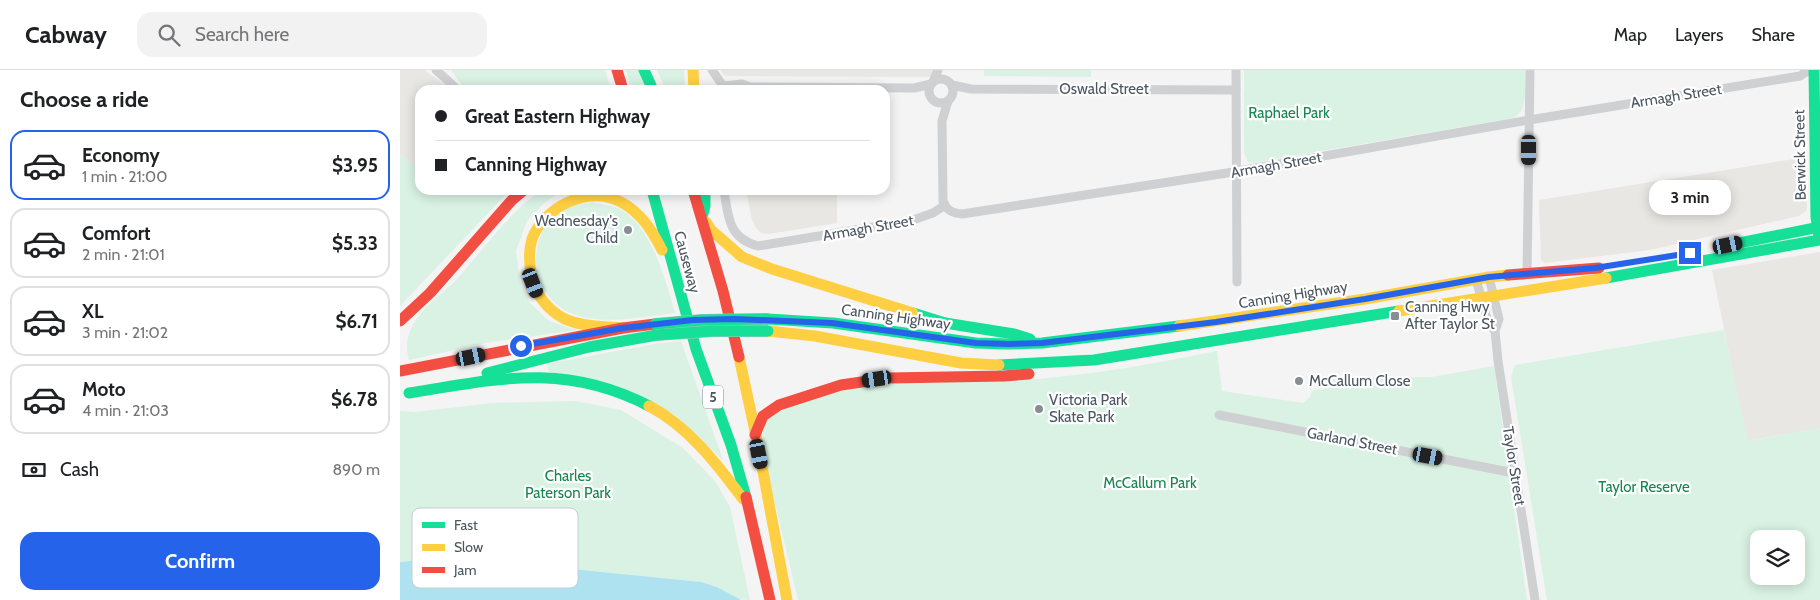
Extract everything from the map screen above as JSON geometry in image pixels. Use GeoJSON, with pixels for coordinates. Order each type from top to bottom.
{"type":"FeatureCollection","features":[{"type":"Feature","properties":{"kind":"main road"},"geometry":{"type":"LineString","coordinates":[[617,70],[622,85]]}},
{"type":"Feature","properties":{"kind":"main road"},"geometry":{"type":"LineString","coordinates":[[644,70],[651,85]]}},
{"type":"Feature","properties":{"kind":"main road"},"geometry":{"type":"LineString","coordinates":[[693,70],[694,85]]}},
{"type":"Feature","properties":{"kind":"main road","name":"Berwick Street"},"geometry":{"type":"LineString","coordinates":[[1814,70],[1819,240]]}},
{"type":"Feature","properties":{"kind":"main road"},"geometry":{"type":"LineString","coordinates":[[400,335],[403,319],[430,294],[518,195]]}},
{"type":"Feature","properties":{"kind":"main road"},"geometry":{"type":"LineString","coordinates":[[676,281],[659,244],[640,216],[617,200],[593,195],[567,201],[554,210],[534,234],[528,256],[530,274],[537,293],[547,306],[568,320],[581,324],[623,328],[712,331],[768,325]]}},
{"type":"Feature","properties":{"kind":"main road","name":"Causeway"},"geometry":{"type":"LineString","coordinates":[[653,195],[696,349],[731,446],[751,512],[769,595]]}},
{"type":"Feature","properties":{"kind":"main road","name":"Causeway"},"geometry":{"type":"LineString","coordinates":[[695,195],[739,356],[787,600]]}},
{"type":"Feature","properties":{"kind":"main road"},"geometry":{"type":"LineString","coordinates":[[705,195],[702,217],[711,230],[742,257],[772,269],[945,323],[1014,334],[1042,343]]}},
{"type":"Feature","properties":{"kind":"main road","name":"Canning Highway"},"geometry":{"type":"LineString","coordinates":[[768,325],[832,323],[976,343],[1042,343],[1216,322],[1365,299],[1489,277],[1595,268],[1648,260],[1819,227]]}},
{"type":"Feature","properties":{"kind":"main road","name":"Canning Highway"},"geometry":{"type":"LineString","coordinates":[[768,325],[815,336],[961,363],[1008,365],[1094,360],[1493,294],[1647,271],[1819,240]]}},
{"type":"Feature","properties":{"kind":"main road"},"geometry":{"type":"LineString","coordinates":[[402,368],[623,328]]}},
{"type":"Feature","properties":{"kind":"main road"},"geometry":{"type":"LineString","coordinates":[[405,394],[656,329]]}},
{"type":"Feature","properties":{"kind":"main road"},"geometry":{"type":"LineString","coordinates":[[755,435],[763,416],[778,405],[841,385],[889,378],[1004,376],[1050,372],[1094,360]]}},
{"type":"Feature","properties":{"kind":"main road"},"geometry":{"type":"LineString","coordinates":[[402,368],[408,374],[424,379],[462,379]]}},
{"type":"Feature","properties":{"kind":"main road"},"geometry":{"type":"LineString","coordinates":[[405,394],[486,381],[528,377],[550,376],[597,384],[640,400],[665,415],[680,427],[721,468],[751,512]]}},
{"type":"Feature","properties":{"kind":"street"},"geometry":{"type":"LineString","coordinates":[[436,70],[452,85]]}},
{"type":"Feature","properties":{"kind":"street"},"geometry":{"type":"LineString","coordinates":[[712,70],[721,85]]}},
{"type":"Feature","properties":{"kind":"street"},"geometry":{"type":"LineString","coordinates":[[938,70],[929,90],[942,121]]}},
{"type":"Feature","properties":{"kind":"street"},"geometry":{"type":"LineString","coordinates":[[944,70],[954,90],[942,121],[942,196],[945,205]]}},
{"type":"Feature","properties":{"kind":"street"},"geometry":{"type":"LineString","coordinates":[[1236,70],[1237,282]]}},
{"type":"Feature","properties":{"kind":"street"},"geometry":{"type":"LineString","coordinates":[[1527,274],[1530,70]]}},
{"type":"Feature","properties":{"kind":"street","name":"Armagh Street"},"geometry":{"type":"LineString","coordinates":[[725,195],[730,224],[735,232],[741,239],[758,246],[910,222],[933,213],[945,205],[954,214],[962,214],[1235,172],[1529,120],[1800,76],[1809,70]]}},
{"type":"Feature","properties":{"kind":"street"},"geometry":{"type":"LineString","coordinates":[[1800,76],[1814,83]]}},
{"type":"Feature","properties":{"kind":"street"},"geometry":{"type":"LineString","coordinates":[[890,88],[914,88],[942,79],[950,83]]}},
{"type":"Feature","properties":{"kind":"street","name":"Oswald Street"},"geometry":{"type":"LineString","coordinates":[[950,83],[971,89],[1236,90]]}},
{"type":"Feature","properties":{"kind":"street"},"geometry":{"type":"LineString","coordinates":[[914,88],[940,104],[951,99]]}},
{"type":"Feature","properties":{"kind":"street","name":"Oswald Street"},"geometry":{"type":"LineString","coordinates":[[951,99],[971,89]]}},
{"type":"Feature","properties":{"kind":"street","name":"Taylor Street"},"geometry":{"type":"LineString","coordinates":[[1489,277],[1499,319],[1495,331],[1498,361],[1514,473],[1536,600]]}},
{"type":"Feature","properties":{"kind":"street","name":"Taylor Street"},"geometry":{"type":"LineString","coordinates":[[1476,279],[1488,322],[1495,331]]}},
{"type":"Feature","properties":{"kind":"street","name":"Garland Street"},"geometry":{"type":"LineString","coordinates":[[1219,415],[1514,473]]}},
{"type":"Feature","properties":{"kind":"shaded area"},"geometry":{"type":"Polygon","coordinates":[[[400,70],[424,70],[446,85],[415,85],[415,166],[400,155],[400,70]]]}},
{"type":"Feature","properties":{"kind":"shaded area"},"geometry":{"type":"Polygon","coordinates":[[[720,70],[933,71],[932,77],[725,76],[720,70]]]}},
{"type":"Feature","properties":{"kind":"shaded area"},"geometry":{"type":"Polygon","coordinates":[[[1806,157],[1807,210],[1799,216],[1650,250],[1545,263],[1541,260],[1539,200],[1806,157]]]}},
{"type":"Feature","properties":{"kind":"shaded area"},"geometry":{"type":"Polygon","coordinates":[[[747,195],[837,195],[837,223],[769,234],[761,233],[752,220],[747,195]]]}},
{"type":"Feature","properties":{"kind":"shaded area"},"geometry":{"type":"Polygon","coordinates":[[[1820,252],[1820,428],[1747,441],[1712,270],[1820,252]]]}},
{"type":"Feature","properties":{"kind":"green space"},"geometry":{"type":"Polygon","coordinates":[[[451,70],[605,70],[610,85],[462,85],[451,70]]]}},
{"type":"Feature","properties":{"kind":"green space"},"geometry":{"type":"Polygon","coordinates":[[[626,70],[639,70],[646,85],[630,85],[626,70]]]}},
{"type":"Feature","properties":{"kind":"green space"},"geometry":{"type":"Polygon","coordinates":[[[657,70],[684,70],[685,85],[664,85],[657,70]]]}},
{"type":"Feature","properties":{"kind":"green space"},"geometry":{"type":"Polygon","coordinates":[[[984,70],[1091,70],[1091,77],[984,76],[984,70]]]}},
{"type":"Feature","properties":{"kind":"green space","name":"Raphael Park"},"geometry":{"type":"Polygon","coordinates":[[[1244,70],[1525,70],[1525,97],[1522,109],[1513,118],[1253,163],[1248,162],[1244,153],[1244,70]]]}},
{"type":"Feature","properties":{"kind":"green space"},"geometry":{"type":"Polygon","coordinates":[[[400,155],[415,166],[415,195],[505,195],[400,306],[400,155]]]}},
{"type":"Feature","properties":{"kind":"green space"},"geometry":{"type":"Polygon","coordinates":[[[535,195],[556,195],[544,203],[527,221],[516,251],[520,281],[530,303],[549,321],[577,330],[486,343],[409,360],[407,345],[409,335],[420,314],[457,279],[507,220],[535,195]]]}},
{"type":"Feature","properties":{"kind":"green space"},"geometry":{"type":"Polygon","coordinates":[[[592,203],[615,207],[628,214],[638,225],[655,253],[675,313],[613,320],[589,318],[579,316],[562,308],[549,296],[540,281],[536,264],[537,248],[543,232],[554,218],[570,207],[592,203]]]}},
{"type":"Feature","properties":{"kind":"green space","name":"Taylor Reserve"},"geometry":{"type":"Polygon","coordinates":[[[1724,330],[1748,441],[1820,428],[1820,600],[1547,600],[1511,377],[1515,365],[1724,330]]]}},
{"type":"Feature","properties":{"kind":"green space"},"geometry":{"type":"Polygon","coordinates":[[[681,341],[723,460],[675,415],[549,372],[547,364],[659,343],[681,341]]]}},
{"type":"Feature","properties":{"kind":"green space","name":"McCallum Park"},"geometry":{"type":"Polygon","coordinates":[[[1217,351],[1222,391],[1303,403],[1310,397],[1313,390],[1323,389],[1330,380],[1345,377],[1431,377],[1494,366],[1527,600],[798,600],[765,461],[763,431],[769,418],[776,412],[849,389],[878,383],[893,381],[1037,379],[1128,368],[1217,351]]]}},
{"type":"Feature","properties":{"kind":"green space","name":"Charles Paterson Park"},"geometry":{"type":"Polygon","coordinates":[[[576,401],[621,410],[683,448],[715,481],[730,507],[750,600],[737,599],[717,587],[701,582],[578,570],[578,508],[412,508],[412,561],[400,562],[400,411],[415,412],[492,403],[576,401]]]}},
{"type":"Feature","properties":{"kind":"water"},"geometry":{"type":"Polygon","coordinates":[[[412,561],[412,588],[578,588],[578,570],[701,582],[717,587],[741,600],[400,600],[400,562],[412,561]]]}},
{"type":"Feature","properties":{"kind":"traffic: fast"},"geometry":{"type":"LineString","coordinates":[[644,70],[651,85]]}},
{"type":"Feature","properties":{"kind":"traffic: fast"},"geometry":{"type":"LineString","coordinates":[[1814,70],[1816,217],[1819,237]]}},
{"type":"Feature","properties":{"kind":"traffic: fast"},"geometry":{"type":"LineString","coordinates":[[653,195],[696,349],[731,445],[746,497]]}},
{"type":"Feature","properties":{"kind":"traffic: fast"},"geometry":{"type":"LineString","coordinates":[[702,217],[705,195]]}},
{"type":"Feature","properties":{"kind":"traffic: fast"},"geometry":{"type":"LineString","coordinates":[[1724,246],[1820,227]]}},
{"type":"Feature","properties":{"kind":"traffic: fast"},"geometry":{"type":"LineString","coordinates":[[1606,278],[1820,240]]}},
{"type":"Feature","properties":{"kind":"traffic: fast"},"geometry":{"type":"LineString","coordinates":[[999,365],[1094,360],[1399,311]]}},
{"type":"Feature","properties":{"kind":"traffic: fast"},"geometry":{"type":"LineString","coordinates":[[913,313],[945,323],[1014,334],[1030,339]]}},
{"type":"Feature","properties":{"kind":"traffic: fast"},"geometry":{"type":"LineString","coordinates":[[768,319],[833,323],[976,343],[1008,344],[1042,343],[1179,326]]}},
{"type":"Feature","properties":{"kind":"traffic: fast"},"geometry":{"type":"LineString","coordinates":[[655,324],[702,320],[768,319]]}},
{"type":"Feature","properties":{"kind":"traffic: fast"},"geometry":{"type":"LineString","coordinates":[[657,335],[712,331],[768,331]]}},
{"type":"Feature","properties":{"kind":"traffic: fast"},"geometry":{"type":"LineString","coordinates":[[487,373],[589,347],[657,335]]}},
{"type":"Feature","properties":{"kind":"traffic: fast"},"geometry":{"type":"LineString","coordinates":[[409,393],[501,379],[559,379],[588,383],[618,392],[649,406]]}},
{"type":"Feature","properties":{"kind":"traffic: slow"},"geometry":{"type":"LineString","coordinates":[[693,70],[694,85]]}},
{"type":"Feature","properties":{"kind":"traffic: slow"},"geometry":{"type":"LineString","coordinates":[[623,328],[592,326],[570,321],[557,315],[547,306],[539,295],[532,277],[529,258],[532,239],[546,217],[557,208],[582,197],[608,197],[621,202],[634,211],[650,229],[662,250]]}},
{"type":"Feature","properties":{"kind":"traffic: slow"},"geometry":{"type":"LineString","coordinates":[[706,222],[711,230],[742,257],[772,269],[913,313]]}},
{"type":"Feature","properties":{"kind":"traffic: slow"},"geometry":{"type":"LineString","coordinates":[[1179,326],[1365,299],[1508,275]]}},
{"type":"Feature","properties":{"kind":"traffic: slow"},"geometry":{"type":"LineString","coordinates":[[1399,311],[1606,278]]}},
{"type":"Feature","properties":{"kind":"traffic: slow"},"geometry":{"type":"LineString","coordinates":[[768,331],[815,336],[961,363],[999,365]]}},
{"type":"Feature","properties":{"kind":"traffic: slow"},"geometry":{"type":"LineString","coordinates":[[739,357],[758,445],[787,600]]}},
{"type":"Feature","properties":{"kind":"traffic: slow"},"geometry":{"type":"LineString","coordinates":[[649,406],[663,414],[689,435],[712,459],[743,499]]}},
{"type":"Feature","properties":{"kind":"traffic: jam"},"geometry":{"type":"LineString","coordinates":[[617,70],[622,85]]}},
{"type":"Feature","properties":{"kind":"traffic: jam"},"geometry":{"type":"LineString","coordinates":[[400,321],[430,293],[518,195]]}},
{"type":"Feature","properties":{"kind":"traffic: jam"},"geometry":{"type":"LineString","coordinates":[[694,195],[723,291],[739,357]]}},
{"type":"Feature","properties":{"kind":"traffic: jam"},"geometry":{"type":"LineString","coordinates":[[1508,275],[1599,268]]}},
{"type":"Feature","properties":{"kind":"traffic: jam"},"geometry":{"type":"LineString","coordinates":[[400,371],[623,328],[655,324]]}},
{"type":"Feature","properties":{"kind":"traffic: jam"},"geometry":{"type":"LineString","coordinates":[[755,435],[763,416],[779,405],[841,385],[889,378],[1029,374]]}},
{"type":"Feature","properties":{"kind":"traffic: jam"},"geometry":{"type":"LineString","coordinates":[[746,497],[770,600]]}},
{"type":"Feature","properties":{"kind":"place","name":"Wednesday's Child"},"geometry":{"type":"Point","coordinates":[628,230]}},
{"type":"Feature","properties":{"kind":"place","name":"Canning Hwy After Taylor St"},"geometry":{"type":"Point","coordinates":[1395,316]}},
{"type":"Feature","properties":{"kind":"place","name":"McCallum Close"},"geometry":{"type":"Point","coordinates":[1299,381]}},
{"type":"Feature","properties":{"kind":"place","name":"Victoria Park Skate Park"},"geometry":{"type":"Point","coordinates":[1039,409]}},
{"type":"Feature","properties":{"kind":"route"},"geometry":{"type":"LineString","coordinates":[[521,346],[623,328],[693,320],[735,319],[832,323],[976,343],[1042,343],[1216,322],[1365,299],[1489,277],[1595,268],[1690,253]]}}]}
